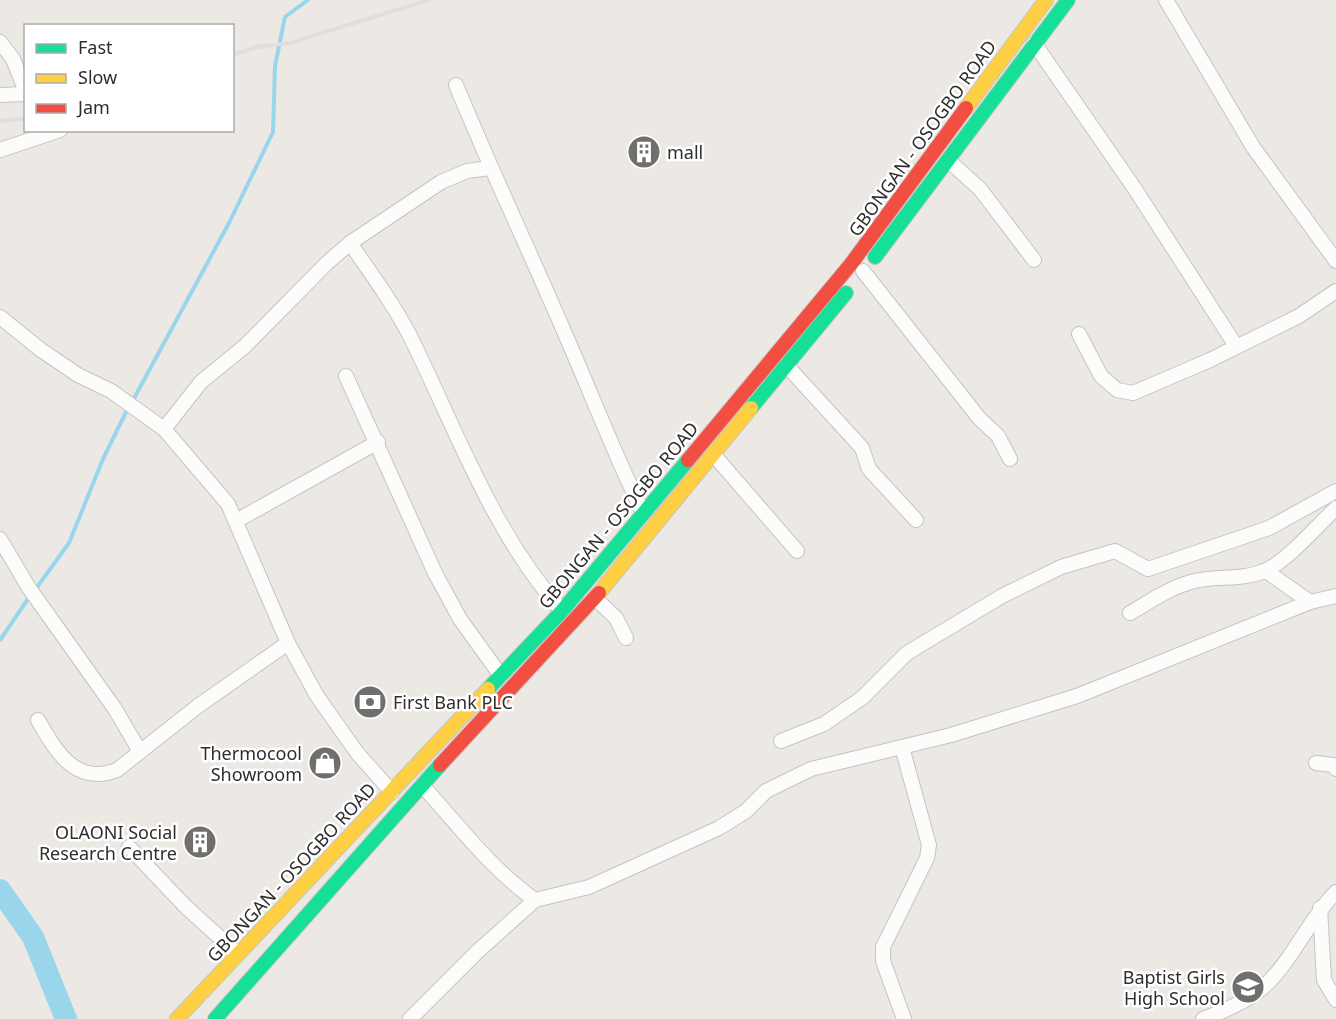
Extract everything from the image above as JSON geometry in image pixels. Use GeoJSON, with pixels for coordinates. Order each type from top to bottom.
{"type":"FeatureCollection","features":[{"type":"Feature","properties":{"kind":"main road","name":"GBONGAN - OSOGBO ROAD"},"geometry":{"type":"LineString","coordinates":[[178,1018],[562,611],[851,264],[1046,0]]}},
{"type":"Feature","properties":{"kind":"main road","name":"GBONGAN - OSOGBO ROAD"},"geometry":{"type":"LineString","coordinates":[[215,1019],[423,785],[595,598],[863,272],[1068,0]]}},
{"type":"Feature","properties":{"kind":"main road"},"geometry":{"type":"LineString","coordinates":[[536,640],[547,651]]}},
{"type":"Feature","properties":{"kind":"street"},"geometry":{"type":"LineString","coordinates":[[1166,0],[1253,147],[1336,261]]}},
{"type":"Feature","properties":{"kind":"street"},"geometry":{"type":"LineString","coordinates":[[0,42],[13,59],[24,88]]}},
{"type":"Feature","properties":{"kind":"street"},"geometry":{"type":"LineString","coordinates":[[1034,43],[1135,189],[1236,346]]}},
{"type":"Feature","properties":{"kind":"street"},"geometry":{"type":"LineString","coordinates":[[456,85],[490,168],[574,354],[613,452],[643,512]]}},
{"type":"Feature","properties":{"kind":"street"},"geometry":{"type":"LineString","coordinates":[[0,95],[24,93]]}},
{"type":"Feature","properties":{"kind":"street"},"geometry":{"type":"LineString","coordinates":[[0,150],[34,134]]}},
{"type":"Feature","properties":{"kind":"street"},"geometry":{"type":"LineString","coordinates":[[949,160],[980,189],[1035,260]]}},
{"type":"Feature","properties":{"kind":"street"},"geometry":{"type":"LineString","coordinates":[[164,429],[201,382],[245,346],[327,263],[351,243],[441,182],[467,171],[490,168]]}},
{"type":"Feature","properties":{"kind":"street"},"geometry":{"type":"LineString","coordinates":[[351,243],[387,296],[411,339],[461,447],[535,581],[562,611]]}},
{"type":"Feature","properties":{"kind":"street"},"geometry":{"type":"LineString","coordinates":[[863,272],[979,418],[998,436],[1010,459]]}},
{"type":"Feature","properties":{"kind":"street"},"geometry":{"type":"LineString","coordinates":[[1079,334],[1101,376],[1117,390],[1133,393],[1299,316],[1336,291]]}},
{"type":"Feature","properties":{"kind":"street"},"geometry":{"type":"LineString","coordinates":[[0,319],[78,375],[111,391],[164,429],[228,504],[288,643],[317,696],[358,754],[392,792]]}},
{"type":"Feature","properties":{"kind":"street"},"geometry":{"type":"LineString","coordinates":[[787,366],[862,448],[869,469],[916,520]]}},
{"type":"Feature","properties":{"kind":"street"},"geometry":{"type":"LineString","coordinates":[[346,376],[378,442],[435,573],[460,619],[501,676]]}},
{"type":"Feature","properties":{"kind":"street"},"geometry":{"type":"LineString","coordinates":[[236,521],[378,442]]}},
{"type":"Feature","properties":{"kind":"street"},"geometry":{"type":"LineString","coordinates":[[713,454],[797,551]]}},
{"type":"Feature","properties":{"kind":"street"},"geometry":{"type":"LineString","coordinates":[[781,741],[824,724],[862,698],[908,653],[1002,596],[1061,567],[1115,551],[1148,569],[1269,528],[1336,491]]}},
{"type":"Feature","properties":{"kind":"street"},"geometry":{"type":"LineString","coordinates":[[1130,613],[1166,592],[1192,582],[1252,575],[1266,571],[1336,508]]}},
{"type":"Feature","properties":{"kind":"street"},"geometry":{"type":"LineString","coordinates":[[0,539],[4,559],[45,609],[115,709],[139,750]]}},
{"type":"Feature","properties":{"kind":"street"},"geometry":{"type":"LineString","coordinates":[[1266,571],[1310,602]]}},
{"type":"Feature","properties":{"kind":"street"},"geometry":{"type":"LineString","coordinates":[[410,1019],[478,951],[535,900],[589,887],[719,828],[746,811],[766,791],[802,773],[951,735],[1077,696],[1310,602],[1336,596]]}},
{"type":"Feature","properties":{"kind":"street"},"geometry":{"type":"LineString","coordinates":[[595,598],[616,618],[626,638]]}},
{"type":"Feature","properties":{"kind":"street"},"geometry":{"type":"LineString","coordinates":[[38,720],[60,757],[85,774],[97,775],[117,770],[139,750],[288,643]]}},
{"type":"Feature","properties":{"kind":"street"},"geometry":{"type":"LineString","coordinates":[[902,747],[929,845],[927,858],[882,947],[882,961],[904,1019]]}},
{"type":"Feature","properties":{"kind":"street"},"geometry":{"type":"LineString","coordinates":[[1316,763],[1333,765],[1336,769]]}},
{"type":"Feature","properties":{"kind":"street"},"geometry":{"type":"LineString","coordinates":[[423,785],[498,869],[535,900]]}},
{"type":"Feature","properties":{"kind":"street"},"geometry":{"type":"LineString","coordinates":[[129,847],[186,907],[238,954]]}},
{"type":"Feature","properties":{"kind":"street"},"geometry":{"type":"LineString","coordinates":[[1203,1019],[1221,1012],[1262,988],[1287,957],[1320,908],[1336,892]]}},
{"type":"Feature","properties":{"kind":"street"},"geometry":{"type":"LineString","coordinates":[[1320,908],[1324,980],[1336,1000]]}},
{"type":"Feature","properties":{"kind":"waterway"},"geometry":{"type":"LineString","coordinates":[[132,402],[229,223],[273,132],[275,66],[285,17],[308,0]]}},
{"type":"Feature","properties":{"kind":"waterway"},"geometry":{"type":"LineString","coordinates":[[35,590],[69,543],[103,459],[128,408]]}},
{"type":"Feature","properties":{"kind":"waterway"},"geometry":{"type":"LineString","coordinates":[[0,640],[30,596]]}},
{"type":"Feature","properties":{"kind":"waterway"},"geometry":{"type":"LineString","coordinates":[[0,890],[33,937],[66,1019]]}},
{"type":"Feature","properties":{"kind":"railway"},"geometry":{"type":"LineString","coordinates":[[234,54],[257,47],[290,43],[428,0]]}},
{"type":"Feature","properties":{"kind":"railway"},"geometry":{"type":"LineString","coordinates":[[0,121],[24,118]]}},
{"type":"Feature","properties":{"kind":"traffic: fast"},"geometry":{"type":"LineString","coordinates":[[875,257],[1068,0]]}},
{"type":"Feature","properties":{"kind":"traffic: fast"},"geometry":{"type":"LineString","coordinates":[[751,408],[846,293]]}},
{"type":"Feature","properties":{"kind":"traffic: fast"},"geometry":{"type":"LineString","coordinates":[[488,689],[562,611],[688,460]]}},
{"type":"Feature","properties":{"kind":"traffic: fast"},"geometry":{"type":"LineString","coordinates":[[215,1019],[440,765]]}},
{"type":"Feature","properties":{"kind":"traffic: slow"},"geometry":{"type":"LineString","coordinates":[[966,108],[1046,0]]}},
{"type":"Feature","properties":{"kind":"traffic: slow"},"geometry":{"type":"LineString","coordinates":[[599,593],[751,408]]}},
{"type":"Feature","properties":{"kind":"traffic: slow"},"geometry":{"type":"LineString","coordinates":[[177,1019],[488,689]]}},
{"type":"Feature","properties":{"kind":"traffic: jam"},"geometry":{"type":"LineString","coordinates":[[688,460],[851,264],[966,108]]}},
{"type":"Feature","properties":{"kind":"traffic: jam"},"geometry":{"type":"LineString","coordinates":[[440,765],[599,593]]}},
{"type":"Feature","properties":{"kind":"place","name":"mall"},"geometry":{"type":"Point","coordinates":[644,152]}},
{"type":"Feature","properties":{"kind":"place","name":"First Bank PLC"},"geometry":{"type":"Point","coordinates":[370,702]}},
{"type":"Feature","properties":{"kind":"place","name":"Thermocool Showroom"},"geometry":{"type":"Point","coordinates":[325,763]}},
{"type":"Feature","properties":{"kind":"place","name":"OLAONI Social Research Centre"},"geometry":{"type":"Point","coordinates":[200,842]}},
{"type":"Feature","properties":{"kind":"place","name":"Baptist Girls High School"},"geometry":{"type":"Point","coordinates":[1248,987]}}]}
